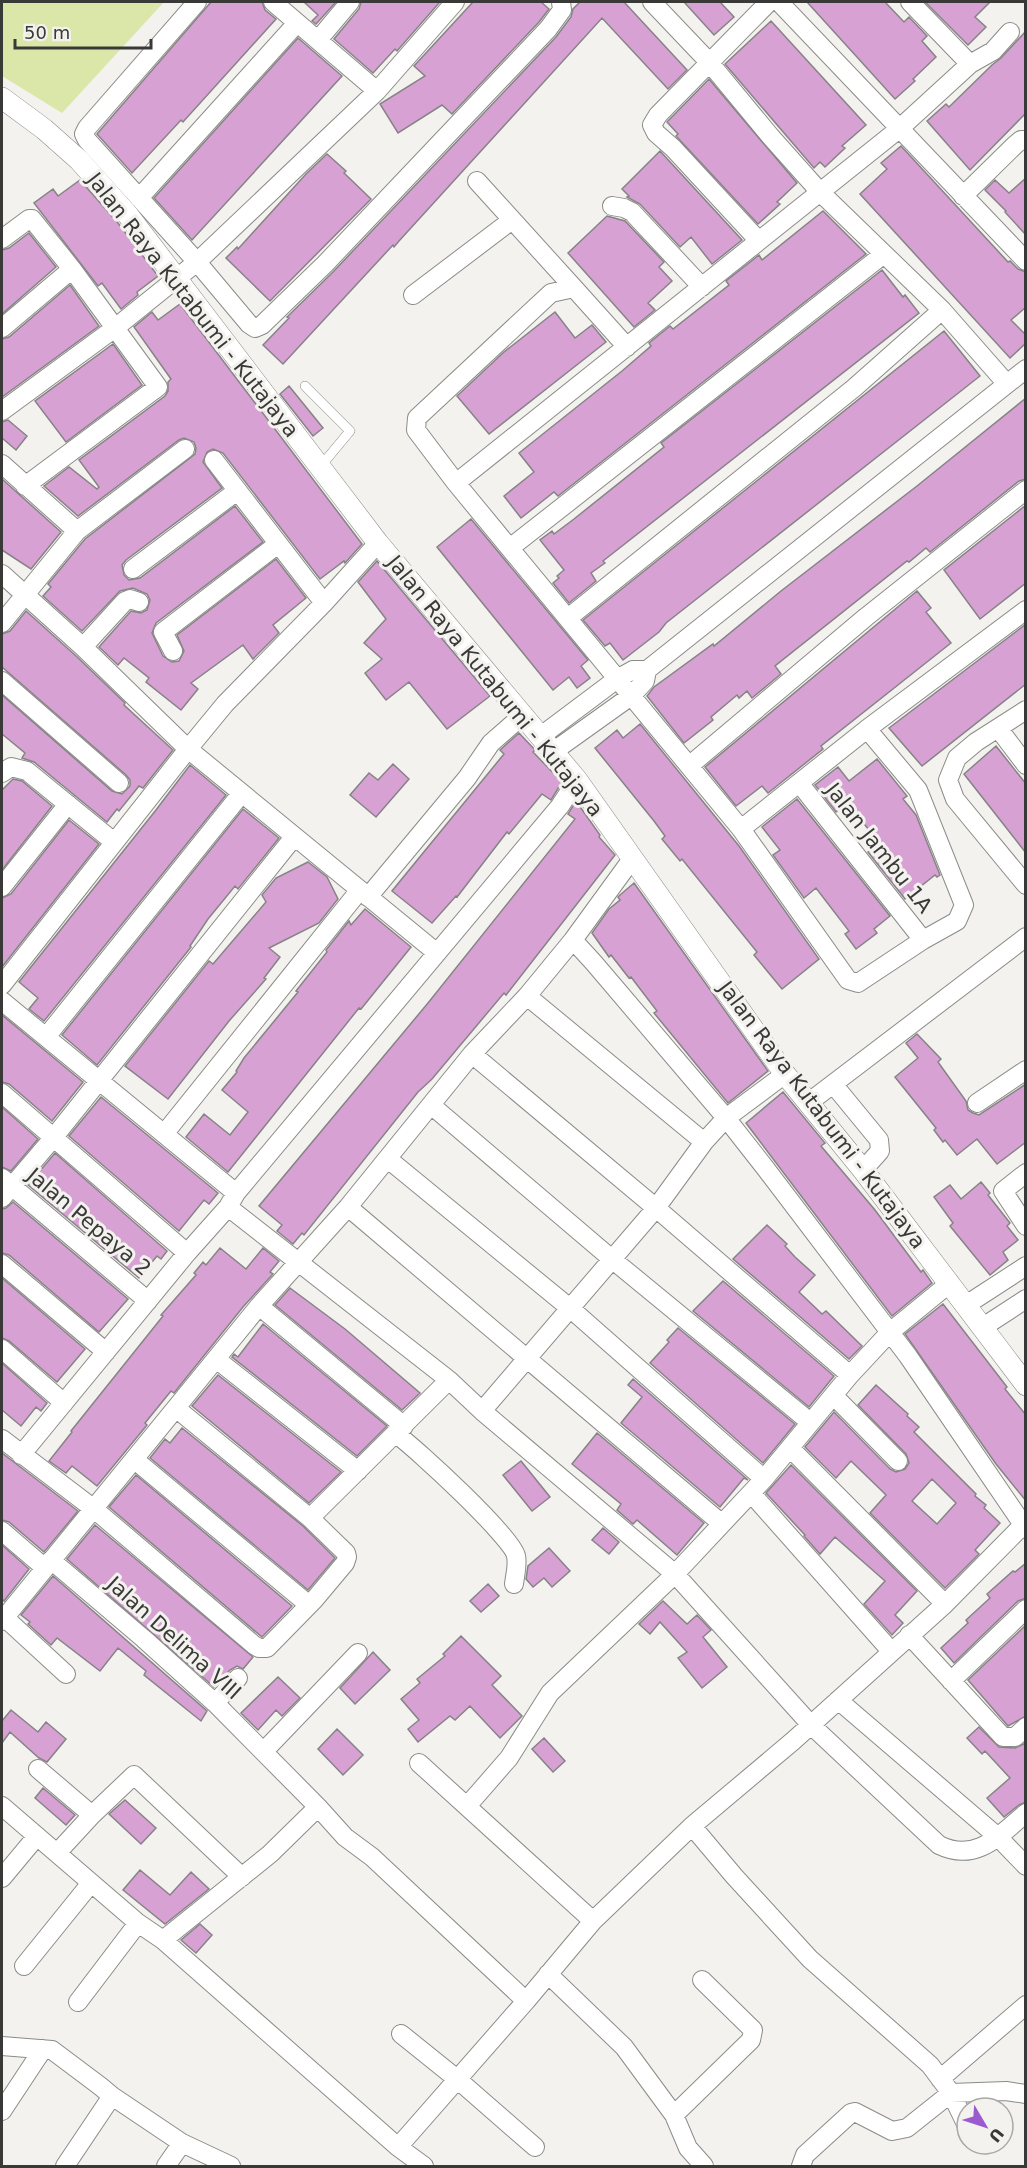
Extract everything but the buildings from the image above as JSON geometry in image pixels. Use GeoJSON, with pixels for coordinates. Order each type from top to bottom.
{"type":"FeatureCollection","features":[{"type":"Feature","properties":{"kind":"street"},"geometry":{"type":"LineString","coordinates":[[196,2],[84,134],[249,324],[255,328],[262,325],[325,264],[548,29],[562,10],[561,2]]}},
{"type":"Feature","properties":{"kind":"street"},"geometry":{"type":"LineString","coordinates":[[273,2],[377,92]]}},
{"type":"Feature","properties":{"kind":"street"},"geometry":{"type":"LineString","coordinates":[[318,40],[350,2]]}},
{"type":"Feature","properties":{"kind":"street"},"geometry":{"type":"LineString","coordinates":[[2,411],[115,328],[197,262],[377,92],[455,2]]}},
{"type":"Feature","properties":{"kind":"street"},"geometry":{"type":"LineString","coordinates":[[652,2],[710,62],[771,137],[820,192],[942,310],[1007,384]]}},
{"type":"Feature","properties":{"kind":"street"},"geometry":{"type":"LineString","coordinates":[[759,241],[673,148],[656,133],[652,125],[658,115],[769,2]]}},
{"type":"Feature","properties":{"kind":"street"},"geometry":{"type":"LineString","coordinates":[[779,2],[1026,261]]}},
{"type":"Feature","properties":{"kind":"street"},"geometry":{"type":"LineString","coordinates":[[910,2],[970,64]]}},
{"type":"Feature","properties":{"kind":"street"},"geometry":{"type":"LineString","coordinates":[[139,198],[297,23]]}},
{"type":"Feature","properties":{"kind":"street"},"geometry":{"type":"LineString","coordinates":[[456,483],[899,129],[970,64],[993,51],[1010,32]]}},
{"type":"Feature","properties":{"kind":"street","name":"Jalan Raya Kutabumi - Kutajaya"},"geometry":{"type":"LineString","coordinates":[[2,98],[44,129],[79,160],[128,215],[378,543],[577,780],[785,1074],[863,1170],[1026,1385]]}},
{"type":"Feature","properties":{"kind":"street"},"geometry":{"type":"LineString","coordinates":[[963,196],[1015,145],[1021,140],[1026,140]]}},
{"type":"Feature","properties":{"kind":"street"},"geometry":{"type":"LineString","coordinates":[[477,181],[627,346]]}},
{"type":"Feature","properties":{"kind":"street"},"geometry":{"type":"LineString","coordinates":[[612,206],[632,212],[702,287]]}},
{"type":"Feature","properties":{"kind":"street"},"geometry":{"type":"LineString","coordinates":[[2,239],[32,219],[72,269],[158,387],[25,486]]}},
{"type":"Feature","properties":{"kind":"street"},"geometry":{"type":"LineString","coordinates":[[413,295],[512,220]]}},
{"type":"Feature","properties":{"kind":"street"},"geometry":{"type":"LineString","coordinates":[[510,548],[884,254]]}},
{"type":"Feature","properties":{"kind":"street"},"geometry":{"type":"LineString","coordinates":[[2,328],[72,269]]}},
{"type":"Feature","properties":{"kind":"street"},"geometry":{"type":"LineString","coordinates":[[574,288],[551,293],[417,417],[416,430],[456,483],[741,829],[848,980],[858,983],[923,940],[957,921],[964,905],[918,790],[867,729]]}},
{"type":"Feature","properties":{"kind":"street"},"geometry":{"type":"LineString","coordinates":[[568,618],[854,388],[942,310]]}},
{"type":"Feature","properties":{"kind":"street"},"geometry":{"type":"LineString","coordinates":[[547,743],[617,679],[633,670],[647,670],[1026,369]]}},
{"type":"Feature","properties":{"kind":"street"},"geometry":{"type":"LineString","coordinates":[[2,623],[77,531],[185,449]]}},
{"type":"Feature","properties":{"kind":"street"},"geometry":{"type":"LineString","coordinates":[[214,460],[324,603]]}},
{"type":"Feature","properties":{"kind":"street"},"geometry":{"type":"LineString","coordinates":[[2,464],[77,531]]}},
{"type":"Feature","properties":{"kind":"street"},"geometry":{"type":"LineString","coordinates":[[689,766],[866,617],[1026,490]]}},
{"type":"Feature","properties":{"kind":"street"},"geometry":{"type":"LineString","coordinates":[[133,569],[237,492]]}},
{"type":"Feature","properties":{"kind":"street"},"geometry":{"type":"LineString","coordinates":[[2,985],[225,704],[324,603],[378,543]]}},
{"type":"Feature","properties":{"kind":"street"},"geometry":{"type":"LineString","coordinates":[[174,651],[164,632],[278,544]]}},
{"type":"Feature","properties":{"kind":"street"},"geometry":{"type":"LineString","coordinates":[[2,574],[83,647],[188,749],[437,953]]}},
{"type":"Feature","properties":{"kind":"street"},"geometry":{"type":"LineString","coordinates":[[83,647],[125,601],[130,599],[139,602]]}},
{"type":"Feature","properties":{"kind":"street"},"geometry":{"type":"LineString","coordinates":[[741,829],[867,729],[1026,610]]}},
{"type":"Feature","properties":{"kind":"street"},"geometry":{"type":"LineString","coordinates":[[547,743],[631,696],[645,681],[647,670]]}},
{"type":"Feature","properties":{"kind":"street"},"geometry":{"type":"LineString","coordinates":[[2,681],[119,783]]}},
{"type":"Feature","properties":{"kind":"street"},"geometry":{"type":"LineString","coordinates":[[1026,710],[975,742],[957,758],[948,780],[955,799],[1026,885]]}},
{"type":"Feature","properties":{"kind":"street"},"geometry":{"type":"LineString","coordinates":[[164,1134],[364,894],[467,778],[492,743],[523,715]]}},
{"type":"Feature","properties":{"kind":"street"},"geometry":{"type":"LineString","coordinates":[[998,728],[1026,765]]}},
{"type":"Feature","properties":{"kind":"street"},"geometry":{"type":"LineString","coordinates":[[2,773],[11,767],[27,771],[114,842]]}},
{"type":"Feature","properties":{"kind":"street"},"geometry":{"type":"LineString","coordinates":[[21,1455],[560,807],[577,780]]}},
{"type":"Feature","properties":{"kind":"street","name":"Jalan Jambu 1A"},"geometry":{"type":"LineString","coordinates":[[800,784],[923,940]]}},
{"type":"Feature","properties":{"kind":"street"},"geometry":{"type":"LineString","coordinates":[[46,1037],[241,794]]}},
{"type":"Feature","properties":{"kind":"street"},"geometry":{"type":"LineString","coordinates":[[2,887],[68,804]]}},
{"type":"Feature","properties":{"kind":"street"},"geometry":{"type":"LineString","coordinates":[[5,1187],[54,1137],[294,837]]}},
{"type":"Feature","properties":{"kind":"street"},"geometry":{"type":"LineString","coordinates":[[66,1674],[2,1618],[135,1460],[259,1306],[348,1207],[472,1054],[527,996],[573,940],[632,859]]}},
{"type":"Feature","properties":{"kind":"street"},"geometry":{"type":"LineString","coordinates":[[398,2146],[593,1921],[692,1826],[811,1725],[945,1604],[1025,1525],[890,1332],[726,1118],[573,940]]}},
{"type":"Feature","properties":{"kind":"street"},"geometry":{"type":"LineString","coordinates":[[808,1103],[1024,940]]}},
{"type":"Feature","properties":{"kind":"street"},"geometry":{"type":"LineString","coordinates":[[527,996],[704,1142]]}},
{"type":"Feature","properties":{"kind":"street"},"geometry":{"type":"LineString","coordinates":[[2,1001],[164,1134],[298,1263],[449,1380],[482,1411],[675,1574],[811,1725],[941,1847],[962,1852],[970,1851],[998,1837],[1026,1813]]}},
{"type":"Feature","properties":{"kind":"street"},"geometry":{"type":"LineString","coordinates":[[472,1054],[850,1375]]}},
{"type":"Feature","properties":{"kind":"street"},"geometry":{"type":"LineString","coordinates":[[977,1103],[1026,1070]]}},
{"type":"Feature","properties":{"kind":"street"},"geometry":{"type":"LineString","coordinates":[[482,1411],[656,1208],[704,1142],[726,1118],[785,1074]]}},
{"type":"Feature","properties":{"kind":"street"},"geometry":{"type":"LineString","coordinates":[[833,1084],[879,1140],[880,1151],[863,1170]]}},
{"type":"Feature","properties":{"kind":"street"},"geometry":{"type":"LineString","coordinates":[[2,1093],[187,1253]]}},
{"type":"Feature","properties":{"kind":"street"},"geometry":{"type":"LineString","coordinates":[[431,1105],[612,1260],[810,1422]]}},
{"type":"Feature","properties":{"kind":"street"},"geometry":{"type":"LineString","coordinates":[[388,1159],[571,1309],[764,1479]]}},
{"type":"Feature","properties":{"kind":"street"},"geometry":{"type":"LineString","coordinates":[[1026,1173],[1003,1191],[1026,1226]]}},
{"type":"Feature","properties":{"kind":"street","name":"Jalan Pepaya 2"},"geometry":{"type":"LineString","coordinates":[[5,1187],[148,1301]]}},
{"type":"Feature","properties":{"kind":"street"},"geometry":{"type":"LineString","coordinates":[[348,1207],[721,1523]]}},
{"type":"Feature","properties":{"kind":"street"},"geometry":{"type":"LineString","coordinates":[[2,1264],[106,1352]]}},
{"type":"Feature","properties":{"kind":"street"},"geometry":{"type":"LineString","coordinates":[[966,1305],[1026,1266]]}},
{"type":"Feature","properties":{"kind":"street"},"geometry":{"type":"LineString","coordinates":[[468,1805],[509,1758],[550,1693],[675,1574],[764,1479],[850,1375],[890,1332],[950,1283]]}},
{"type":"Feature","properties":{"kind":"street"},"geometry":{"type":"LineString","coordinates":[[983,1326],[1026,1299]]}},
{"type":"Feature","properties":{"kind":"street"},"geometry":{"type":"LineString","coordinates":[[259,1306],[400,1430],[511,1545],[516,1555],[513,1584]]}},
{"type":"Feature","properties":{"kind":"street"},"geometry":{"type":"LineString","coordinates":[[2,1349],[64,1403]]}},
{"type":"Feature","properties":{"kind":"street"},"geometry":{"type":"LineString","coordinates":[[216,1359],[358,1471]]}},
{"type":"Feature","properties":{"kind":"street"},"geometry":{"type":"LineString","coordinates":[[310,1518],[449,1380]]}},
{"type":"Feature","properties":{"kind":"street"},"geometry":{"type":"LineString","coordinates":[[834,1396],[897,1461]]}},
{"type":"Feature","properties":{"kind":"street"},"geometry":{"type":"LineString","coordinates":[[2,1439],[94,1509],[259,1648],[267,1648],[309,1605],[345,1563],[346,1553],[310,1518],[177,1408]]}},
{"type":"Feature","properties":{"kind":"street"},"geometry":{"type":"LineString","coordinates":[[790,1448],[945,1604]]}},
{"type":"Feature","properties":{"kind":"street"},"geometry":{"type":"LineString","coordinates":[[135,1460],[309,1605]]}},
{"type":"Feature","properties":{"kind":"street"},"geometry":{"type":"LineString","coordinates":[[751,1493],[891,1651]]}},
{"type":"Feature","properties":{"kind":"street","name":"Jalan Delima VIII"},"geometry":{"type":"LineString","coordinates":[[2,1531],[144,1639],[264,1751],[345,1837],[372,1857],[526,2001]]}},
{"type":"Feature","properties":{"kind":"street"},"geometry":{"type":"LineString","coordinates":[[951,1681],[1026,1610]]}},
{"type":"Feature","properties":{"kind":"street"},"geometry":{"type":"LineString","coordinates":[[909,1635],[1003,1737],[1014,1737],[1026,1727]]}},
{"type":"Feature","properties":{"kind":"street"},"geometry":{"type":"LineString","coordinates":[[264,1751],[358,1653]]}},
{"type":"Feature","properties":{"kind":"street"},"geometry":{"type":"LineString","coordinates":[[215,1703],[238,1678]]}},
{"type":"Feature","properties":{"kind":"street"},"geometry":{"type":"LineString","coordinates":[[838,1700],[998,1837],[1026,1866]]}},
{"type":"Feature","properties":{"kind":"street"},"geometry":{"type":"LineString","coordinates":[[419,1763],[468,1805],[593,1921]]}},
{"type":"Feature","properties":{"kind":"street"},"geometry":{"type":"LineString","coordinates":[[38,1769],[92,1815]]}},
{"type":"Feature","properties":{"kind":"street"},"geometry":{"type":"LineString","coordinates":[[57,1853],[134,1775],[242,1877]]}},
{"type":"Feature","properties":{"kind":"street"},"geometry":{"type":"LineString","coordinates":[[2,1806],[138,1923],[163,1940],[398,2146],[424,2166]]}},
{"type":"Feature","properties":{"kind":"street"},"geometry":{"type":"LineString","coordinates":[[163,1940],[270,1854],[318,1807]]}},
{"type":"Feature","properties":{"kind":"street"},"geometry":{"type":"LineString","coordinates":[[692,1826],[810,1959],[930,2065],[955,2101]]}},
{"type":"Feature","properties":{"kind":"street"},"geometry":{"type":"LineString","coordinates":[[2,1878],[37,1836]]}},
{"type":"Feature","properties":{"kind":"street"},"geometry":{"type":"LineString","coordinates":[[24,1966],[91,1882]]}},
{"type":"Feature","properties":{"kind":"street"},"geometry":{"type":"LineString","coordinates":[[78,2002],[138,1923]]}},
{"type":"Feature","properties":{"kind":"street"},"geometry":{"type":"LineString","coordinates":[[548,1974],[624,2047],[674,2115],[688,2148],[704,2166]]}},
{"type":"Feature","properties":{"kind":"street"},"geometry":{"type":"LineString","coordinates":[[674,2115],[751,2040],[753,2035],[753,2031],[702,1980]]}},
{"type":"Feature","properties":{"kind":"street"},"geometry":{"type":"LineString","coordinates":[[940,2079],[1026,2005]]}},
{"type":"Feature","properties":{"kind":"street"},"geometry":{"type":"LineString","coordinates":[[401,2034],[535,2147]]}},
{"type":"Feature","properties":{"kind":"street"},"geometry":{"type":"LineString","coordinates":[[2,2046],[52,2050],[112,2096],[182,2142],[231,2166]]}},
{"type":"Feature","properties":{"kind":"street"},"geometry":{"type":"LineString","coordinates":[[2,2111],[43,2049]]}},
{"type":"Feature","properties":{"kind":"street"},"geometry":{"type":"LineString","coordinates":[[801,2166],[805,2155],[851,2113],[855,2112],[892,2131],[907,2128],[951,2093],[1006,2091],[1026,2094]]}},
{"type":"Feature","properties":{"kind":"street"},"geometry":{"type":"LineString","coordinates":[[65,2166],[112,2096]]}},
{"type":"Feature","properties":{"kind":"street"},"geometry":{"type":"LineString","coordinates":[[166,2166],[182,2142]]}},
{"type":"Feature","properties":{"kind":"lane"},"geometry":{"type":"LineString","coordinates":[[304,386],[350,431],[320,467]]}},
{"type":"Feature","properties":{"kind":"green space"},"geometry":{"type":"Polygon","coordinates":[[[2,2],[164,2],[62,113],[2,76],[2,2]]]}}]}
